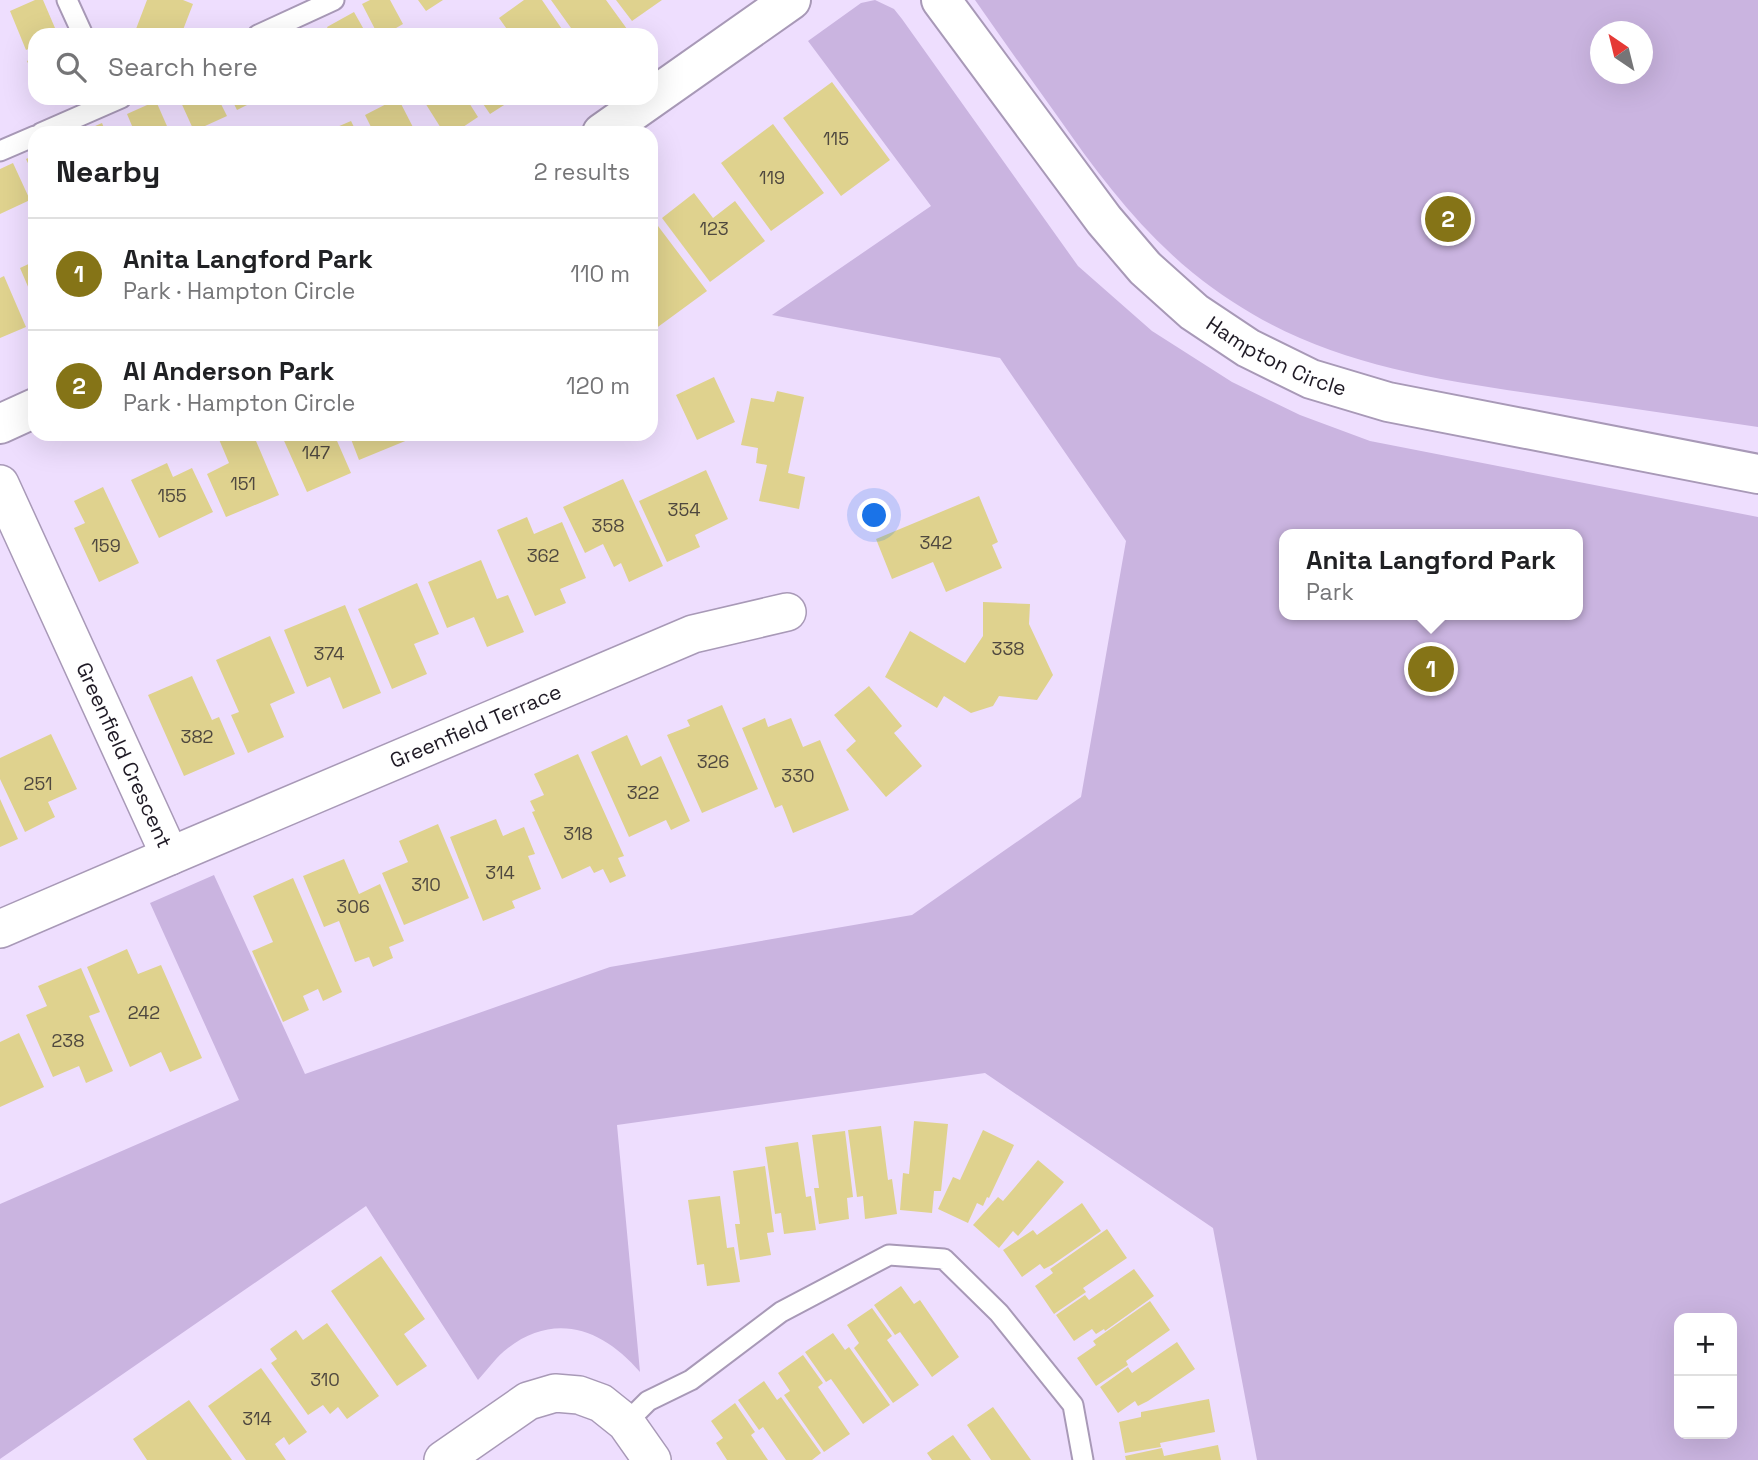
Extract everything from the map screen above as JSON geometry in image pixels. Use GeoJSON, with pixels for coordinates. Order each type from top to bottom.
{"type":"FeatureCollection","features":[{"type":"Feature","properties":{"kind":"street"},"geometry":{"type":"LineString","coordinates":[[658,94],[791,0]]}},
{"type":"Feature","properties":{"kind":"street","name":"Hampton Circle"},"geometry":{"type":"LineString","coordinates":[[941,0],[1104,220],[1145,268],[1194,312],[1248,348],[1311,379],[1388,402],[1758,474]]}},
{"type":"Feature","properties":{"kind":"street"},"geometry":{"type":"LineString","coordinates":[[613,126],[643,105]]}},
{"type":"Feature","properties":{"kind":"street"},"geometry":{"type":"LineString","coordinates":[[0,424],[28,411]]}},
{"type":"Feature","properties":{"kind":"street","name":"Greenfield Crescent"},"geometry":{"type":"LineString","coordinates":[[0,484],[170,856],[0,929]]}},
{"type":"Feature","properties":{"kind":"street","name":"Greenfield Terrace"},"geometry":{"type":"LineString","coordinates":[[170,856],[693,634],[787,612]]}},
{"type":"Feature","properties":{"kind":"street"},"geometry":{"type":"LineString","coordinates":[[443,1460],[528,1401],[555,1393],[579,1395],[601,1403],[626,1423],[652,1460]]}},
{"type":"Feature","properties":{"kind":"lane"},"geometry":{"type":"LineString","coordinates":[[67,0],[80,28]]}},
{"type":"Feature","properties":{"kind":"lane"},"geometry":{"type":"LineString","coordinates":[[273,28],[334,0]]}},
{"type":"Feature","properties":{"kind":"lane"},"geometry":{"type":"LineString","coordinates":[[56,126],[101,105]]}},
{"type":"Feature","properties":{"kind":"lane"},"geometry":{"type":"LineString","coordinates":[[0,151],[28,139]]}},
{"type":"Feature","properties":{"kind":"lane"},"geometry":{"type":"LineString","coordinates":[[626,1423],[648,1401],[691,1380],[781,1312],[889,1255],[944,1259],[999,1313],[1073,1405],[1083,1460]]}},
{"type":"Feature","properties":{"kind":"shaded area"},"geometry":{"type":"Polygon","coordinates":[[[875,0],[894,9],[1078,266],[1152,331],[1232,382],[1300,415],[1370,441],[1758,517],[1758,1460],[1257,1460],[1213,1228],[985,1073],[617,1125],[640,1372],[611,1345],[595,1336],[579,1330],[561,1328],[544,1330],[526,1337],[504,1351],[478,1380],[366,1206],[0,1459],[0,1204],[239,1100],[150,903],[214,875],[305,1074],[610,967],[912,915],[1081,797],[1126,541],[1000,358],[772,315],[931,206],[808,41],[861,3],[875,0]]]}},
{"type":"Feature","properties":{"kind":"shaded area"},"geometry":{"type":"Polygon","coordinates":[[[975,0],[1758,0],[1758,427],[1451,381],[1361,360],[1318,345],[1276,327],[1234,303],[1193,273],[1137,219],[1088,159],[975,0]]]}},
{"type":"Feature","properties":{"kind":"building"},"geometry":{"type":"Polygon","coordinates":[[[35,0],[43,0],[55,28],[28,28],[26,50],[10,11],[35,0]]]}},
{"type":"Feature","properties":{"kind":"building"},"geometry":{"type":"Polygon","coordinates":[[[147,0],[183,0],[193,4],[184,28],[136,28],[147,0]]]}},
{"type":"Feature","properties":{"kind":"building"},"geometry":{"type":"Polygon","coordinates":[[[370,0],[390,0],[403,24],[396,28],[374,28],[362,4],[370,0]]]}},
{"type":"Feature","properties":{"kind":"building"},"geometry":{"type":"Polygon","coordinates":[[[418,0],[443,0],[426,11],[418,0]]]}},
{"type":"Feature","properties":{"kind":"building"},"geometry":{"type":"Polygon","coordinates":[[[524,0],[542,0],[561,28],[506,28],[499,18],[524,0]]]}},
{"type":"Feature","properties":{"kind":"building"},"geometry":{"type":"Polygon","coordinates":[[[551,0],[606,0],[626,28],[571,28],[551,0]]]}},
{"type":"Feature","properties":{"kind":"building"},"geometry":{"type":"Polygon","coordinates":[[[616,0],[662,0],[632,21],[616,0]]]}},
{"type":"Feature","properties":{"kind":"building"},"geometry":{"type":"Polygon","coordinates":[[[354,12],[363,28],[328,28],[354,12]]]}},
{"type":"Feature","properties":{"kind":"building"},"geometry":{"type":"Polygon","coordinates":[[[832,82],[890,160],[841,196],[783,118],[832,82]]]}},
{"type":"Feature","properties":{"kind":"building"},"geometry":{"type":"Polygon","coordinates":[[[147,105],[158,105],[167,126],[132,126],[127,114],[147,105]]]}},
{"type":"Feature","properties":{"kind":"building"},"geometry":{"type":"Polygon","coordinates":[[[182,105],[222,105],[227,116],[205,126],[192,126],[182,105]]]}},
{"type":"Feature","properties":{"kind":"building"},"geometry":{"type":"Polygon","coordinates":[[[234,105],[247,105],[237,110],[234,105]]]}},
{"type":"Feature","properties":{"kind":"building"},"geometry":{"type":"Polygon","coordinates":[[[384,105],[402,105],[412,126],[370,126],[365,115],[384,105]]]}},
{"type":"Feature","properties":{"kind":"building"},"geometry":{"type":"Polygon","coordinates":[[[426,105],[470,105],[478,117],[464,126],[440,126],[426,105]]]}},
{"type":"Feature","properties":{"kind":"building"},"geometry":{"type":"Polygon","coordinates":[[[484,105],[504,105],[490,114],[484,105]]]}},
{"type":"Feature","properties":{"kind":"building"},"geometry":{"type":"Polygon","coordinates":[[[351,121],[354,126],[339,126],[351,121]]]}},
{"type":"Feature","properties":{"kind":"building"},"geometry":{"type":"Polygon","coordinates":[[[773,124],[824,193],[771,231],[721,163],[773,124]]]}},
{"type":"Feature","properties":{"kind":"building"},"geometry":{"type":"Polygon","coordinates":[[[13,163],[28,201],[0,214],[0,169],[13,163]]]}},
{"type":"Feature","properties":{"kind":"building"},"geometry":{"type":"Polygon","coordinates":[[[694,193],[713,218],[735,201],[765,241],[710,282],[662,218],[694,193]]]}},
{"type":"Feature","properties":{"kind":"building"},"geometry":{"type":"Polygon","coordinates":[[[658,226],[707,291],[658,327],[658,226]]]}},
{"type":"Feature","properties":{"kind":"building"},"geometry":{"type":"Polygon","coordinates":[[[28,264],[28,287],[20,268],[28,264]]]}},
{"type":"Feature","properties":{"kind":"building"},"geometry":{"type":"Polygon","coordinates":[[[4,276],[26,327],[0,338],[0,278],[4,276]]]}},
{"type":"Feature","properties":{"kind":"building"},"geometry":{"type":"Polygon","coordinates":[[[714,377],[735,422],[697,440],[676,395],[714,377]]]}},
{"type":"Feature","properties":{"kind":"building"},"geometry":{"type":"Polygon","coordinates":[[[777,391],[804,397],[788,473],[805,477],[799,509],[759,501],[767,465],[756,463],[758,448],[741,445],[751,398],[774,402],[777,391]]]}},
{"type":"Feature","properties":{"kind":"building"},"geometry":{"type":"Polygon","coordinates":[[[220,441],[256,441],[279,495],[226,517],[207,474],[229,463],[220,441]]]}},
{"type":"Feature","properties":{"kind":"building"},"geometry":{"type":"Polygon","coordinates":[[[284,441],[337,441],[351,473],[307,492],[284,441]]]}},
{"type":"Feature","properties":{"kind":"building"},"geometry":{"type":"Polygon","coordinates":[[[352,441],[405,441],[359,460],[352,441]]]}},
{"type":"Feature","properties":{"kind":"building"},"geometry":{"type":"Polygon","coordinates":[[[167,463],[173,477],[192,468],[213,512],[159,538],[131,480],[167,463]]]}},
{"type":"Feature","properties":{"kind":"building"},"geometry":{"type":"Polygon","coordinates":[[[706,470],[728,519],[695,535],[700,547],[667,562],[639,501],[706,470]]]}},
{"type":"Feature","properties":{"kind":"building"},"geometry":{"type":"Polygon","coordinates":[[[623,479],[663,566],[629,582],[621,563],[614,567],[603,544],[585,553],[563,507],[623,479]]]}},
{"type":"Feature","properties":{"kind":"building"},"geometry":{"type":"Polygon","coordinates":[[[103,487],[139,563],[99,582],[74,528],[85,523],[74,501],[103,487]]]}},
{"type":"Feature","properties":{"kind":"building"},"geometry":{"type":"Polygon","coordinates":[[[979,496],[998,542],[992,545],[1002,568],[946,592],[933,562],[892,579],[876,539],[979,496]]]}},
{"type":"Feature","properties":{"kind":"building"},"geometry":{"type":"Polygon","coordinates":[[[527,517],[534,534],[562,522],[586,578],[560,589],[566,603],[535,616],[497,530],[527,517]]]}},
{"type":"Feature","properties":{"kind":"building"},"geometry":{"type":"Polygon","coordinates":[[[481,560],[497,599],[508,595],[524,632],[487,647],[474,617],[447,628],[428,582],[481,560]]]}},
{"type":"Feature","properties":{"kind":"building"},"geometry":{"type":"Polygon","coordinates":[[[417,583],[439,634],[414,644],[427,674],[392,689],[358,609],[417,583]]]}},
{"type":"Feature","properties":{"kind":"building"},"geometry":{"type":"Polygon","coordinates":[[[983,602],[1030,604],[1029,624],[1053,675],[1037,700],[999,696],[993,706],[971,713],[944,696],[937,708],[885,677],[910,631],[965,663],[983,636],[983,602]]]}},
{"type":"Feature","properties":{"kind":"building"},"geometry":{"type":"Polygon","coordinates":[[[345,605],[381,693],[343,709],[330,677],[307,687],[284,630],[345,605]]]}},
{"type":"Feature","properties":{"kind":"building"},"geometry":{"type":"Polygon","coordinates":[[[270,636],[295,693],[270,704],[284,737],[248,753],[231,715],[239,712],[216,660],[270,636]]]}},
{"type":"Feature","properties":{"kind":"building"},"geometry":{"type":"Polygon","coordinates":[[[192,676],[212,720],[219,717],[235,754],[184,776],[148,695],[192,676]]]}},
{"type":"Feature","properties":{"kind":"building"},"geometry":{"type":"Polygon","coordinates":[[[869,686],[902,726],[894,733],[922,766],[886,797],[846,750],[856,741],[834,715],[869,686]]]}},
{"type":"Feature","properties":{"kind":"building"},"geometry":{"type":"Polygon","coordinates":[[[722,705],[758,789],[702,813],[667,735],[690,726],[687,720],[722,705]]]}},
{"type":"Feature","properties":{"kind":"building"},"geometry":{"type":"Polygon","coordinates":[[[765,718],[768,727],[791,718],[803,747],[820,740],[849,810],[793,833],[782,805],[775,808],[742,728],[765,718]]]}},
{"type":"Feature","properties":{"kind":"building"},"geometry":{"type":"Polygon","coordinates":[[[51,734],[77,789],[48,802],[55,817],[25,832],[0,779],[0,758],[51,734]]]}},
{"type":"Feature","properties":{"kind":"building"},"geometry":{"type":"Polygon","coordinates":[[[627,735],[641,766],[661,756],[690,821],[671,830],[666,820],[629,837],[591,752],[627,735]]]}},
{"type":"Feature","properties":{"kind":"building"},"geometry":{"type":"Polygon","coordinates":[[[578,754],[624,856],[618,858],[626,876],[610,883],[603,869],[594,873],[590,866],[562,879],[532,812],[535,811],[530,801],[544,795],[534,774],[578,754]]]}},
{"type":"Feature","properties":{"kind":"building"},"geometry":{"type":"Polygon","coordinates":[[[0,799],[18,839],[0,847],[0,799]]]}},
{"type":"Feature","properties":{"kind":"building"},"geometry":{"type":"Polygon","coordinates":[[[496,819],[503,836],[524,827],[535,854],[528,856],[541,889],[512,901],[515,908],[483,921],[450,837],[496,819]]]}},
{"type":"Feature","properties":{"kind":"building"},"geometry":{"type":"Polygon","coordinates":[[[438,824],[469,898],[404,925],[382,873],[408,862],[399,841],[438,824]]]}},
{"type":"Feature","properties":{"kind":"building"},"geometry":{"type":"Polygon","coordinates":[[[344,859],[359,894],[380,884],[404,941],[389,947],[393,958],[373,967],[369,957],[355,962],[339,921],[324,927],[303,876],[344,859]]]}},
{"type":"Feature","properties":{"kind":"building"},"geometry":{"type":"Polygon","coordinates":[[[293,878],[342,992],[323,1001],[318,989],[303,996],[309,1010],[283,1022],[252,951],[273,942],[253,896],[293,878]]]}},
{"type":"Feature","properties":{"kind":"building"},"geometry":{"type":"Polygon","coordinates":[[[127,949],[138,974],[161,965],[202,1058],[170,1072],[161,1052],[130,1067],[87,967],[127,949]]]}},
{"type":"Feature","properties":{"kind":"building"},"geometry":{"type":"Polygon","coordinates":[[[81,968],[100,1012],[89,1016],[113,1071],[86,1083],[79,1066],[53,1077],[26,1015],[47,1006],[38,986],[81,968]]]}},
{"type":"Feature","properties":{"kind":"building"},"geometry":{"type":"Polygon","coordinates":[[[19,1033],[44,1087],[0,1107],[0,1042],[19,1033]]]}},
{"type":"Feature","properties":{"kind":"building"},"geometry":{"type":"Polygon","coordinates":[[[914,1121],[948,1124],[941,1191],[934,1191],[932,1213],[900,1210],[903,1173],[909,1174],[914,1121]]]}},
{"type":"Feature","properties":{"kind":"building"},"geometry":{"type":"Polygon","coordinates":[[[881,1126],[888,1180],[892,1179],[897,1214],[865,1219],[863,1196],[857,1197],[848,1130],[881,1126]]]}},
{"type":"Feature","properties":{"kind":"building"},"geometry":{"type":"Polygon","coordinates":[[[983,1130],[1014,1145],[989,1198],[987,1197],[983,1206],[977,1203],[968,1223],[938,1209],[953,1177],[960,1180],[983,1130]]]}},
{"type":"Feature","properties":{"kind":"building"},"geometry":{"type":"Polygon","coordinates":[[[845,1131],[853,1197],[847,1198],[849,1219],[819,1224],[814,1188],[819,1188],[812,1135],[845,1131]]]}},
{"type":"Feature","properties":{"kind":"building"},"geometry":{"type":"Polygon","coordinates":[[[798,1142],[806,1197],[811,1196],[816,1230],[784,1234],[781,1213],[775,1214],[765,1147],[798,1142]]]}},
{"type":"Feature","properties":{"kind":"building"},"geometry":{"type":"Polygon","coordinates":[[[1038,1160],[1064,1182],[1018,1236],[1013,1231],[999,1248],[973,1225],[998,1197],[1003,1201],[1038,1160]]]}},
{"type":"Feature","properties":{"kind":"building"},"geometry":{"type":"Polygon","coordinates":[[[765,1166],[774,1232],[767,1233],[771,1255],[740,1260],[735,1224],[740,1224],[733,1171],[765,1166]]]}},
{"type":"Feature","properties":{"kind":"building"},"geometry":{"type":"Polygon","coordinates":[[[720,1196],[727,1248],[734,1247],[740,1282],[707,1286],[704,1264],[697,1265],[688,1200],[720,1196]]]}},
{"type":"Feature","properties":{"kind":"building"},"geometry":{"type":"Polygon","coordinates":[[[1082,1203],[1101,1231],[1052,1265],[1044,1269],[1040,1264],[1022,1277],[1003,1250],[1033,1230],[1037,1235],[1082,1203]]]}},
{"type":"Feature","properties":{"kind":"building"},"geometry":{"type":"Polygon","coordinates":[[[1107,1229],[1127,1258],[1083,1288],[1086,1292],[1054,1314],[1035,1286],[1053,1273],[1050,1269],[1107,1229]]]}},
{"type":"Feature","properties":{"kind":"building"},"geometry":{"type":"Polygon","coordinates":[[[381,1256],[425,1319],[404,1334],[427,1366],[397,1386],[331,1291],[381,1256]]]}},
{"type":"Feature","properties":{"kind":"building"},"geometry":{"type":"Polygon","coordinates":[[[1134,1269],[1154,1296],[1105,1331],[1104,1329],[1096,1334],[1092,1329],[1074,1341],[1056,1315],[1085,1295],[1089,1300],[1134,1269]]]}},
{"type":"Feature","properties":{"kind":"building"},"geometry":{"type":"Polygon","coordinates":[[[901,1286],[914,1304],[920,1300],[959,1357],[932,1377],[900,1332],[895,1335],[874,1305],[901,1286]]]}},
{"type":"Feature","properties":{"kind":"building"},"geometry":{"type":"Polygon","coordinates":[[[1150,1301],[1170,1330],[1126,1361],[1128,1365],[1096,1386],[1077,1358],[1096,1345],[1093,1341],[1150,1301]]]}},
{"type":"Feature","properties":{"kind":"building"},"geometry":{"type":"Polygon","coordinates":[[[872,1308],[892,1336],[887,1340],[919,1385],[893,1403],[854,1348],[859,1343],[847,1325],[872,1308]]]}},
{"type":"Feature","properties":{"kind":"building"},"geometry":{"type":"Polygon","coordinates":[[[327,1323],[379,1396],[347,1419],[338,1407],[330,1414],[323,1405],[308,1415],[271,1363],[277,1359],[270,1349],[296,1330],[303,1340],[327,1323]]]}},
{"type":"Feature","properties":{"kind":"building"},"geometry":{"type":"Polygon","coordinates":[[[833,1333],[845,1350],[849,1347],[890,1405],[863,1424],[831,1379],[826,1382],[805,1352],[833,1333]]]}},
{"type":"Feature","properties":{"kind":"building"},"geometry":{"type":"Polygon","coordinates":[[[1177,1342],[1195,1369],[1148,1401],[1138,1406],[1135,1401],[1118,1413],[1100,1387],[1128,1367],[1132,1373],[1177,1342]]]}},
{"type":"Feature","properties":{"kind":"building"},"geometry":{"type":"Polygon","coordinates":[[[803,1355],[823,1383],[818,1387],[850,1434],[824,1452],[784,1395],[790,1391],[778,1373],[803,1355]]]}},
{"type":"Feature","properties":{"kind":"building"},"geometry":{"type":"Polygon","coordinates":[[[261,1368],[307,1432],[289,1445],[284,1437],[275,1444],[286,1460],[246,1460],[208,1406],[261,1368]]]}},
{"type":"Feature","properties":{"kind":"building"},"geometry":{"type":"Polygon","coordinates":[[[764,1381],[777,1400],[781,1397],[821,1453],[812,1460],[786,1460],[763,1427],[759,1430],[738,1400],[764,1381]]]}},
{"type":"Feature","properties":{"kind":"building"},"geometry":{"type":"Polygon","coordinates":[[[1209,1399],[1215,1432],[1160,1443],[1161,1447],[1125,1453],[1119,1422],[1141,1417],[1141,1412],[1209,1399]]]}},
{"type":"Feature","properties":{"kind":"building"},"geometry":{"type":"Polygon","coordinates":[[[189,1400],[232,1460],[147,1460],[133,1439],[189,1400]]]}},
{"type":"Feature","properties":{"kind":"building"},"geometry":{"type":"Polygon","coordinates":[[[735,1403],[755,1432],[751,1435],[768,1460],[727,1460],[716,1443],[723,1438],[711,1421],[735,1403]]]}},
{"type":"Feature","properties":{"kind":"building"},"geometry":{"type":"Polygon","coordinates":[[[993,1407],[1031,1460],[991,1460],[967,1425],[993,1407]]]}},
{"type":"Feature","properties":{"kind":"building"},"geometry":{"type":"Polygon","coordinates":[[[953,1435],[971,1460],[932,1460],[927,1453],[953,1435]]]}},
{"type":"Feature","properties":{"kind":"building"},"geometry":{"type":"Polygon","coordinates":[[[1218,1445],[1221,1460],[1126,1460],[1125,1456],[1162,1448],[1164,1456],[1218,1445]]]}},
{"type":"Feature","properties":{"kind":"place","name":"Al Anderson Park"},"geometry":{"type":"Point","coordinates":[1448,219]}},
{"type":"Feature","properties":{"kind":"place","name":"Anita Langford Park"},"geometry":{"type":"Point","coordinates":[1431,669]}}]}
